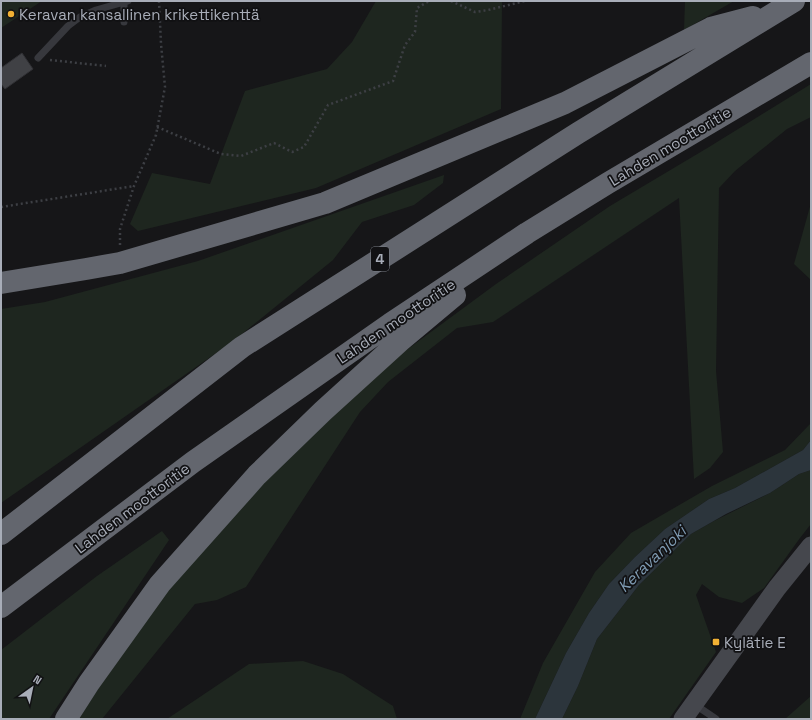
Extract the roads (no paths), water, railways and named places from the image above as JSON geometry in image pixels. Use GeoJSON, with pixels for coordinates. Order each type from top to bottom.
{"type":"FeatureCollection","features":[{"type":"Feature","properties":{"kind":"highway"},"geometry":{"type":"LineString","coordinates":[[1,282],[120,263],[325,203],[565,103],[711,28],[785,6]]}},
{"type":"Feature","properties":{"kind":"highway","name":"4"},"geometry":{"type":"LineString","coordinates":[[1,534],[242,348],[578,133],[785,6]]}},
{"type":"Feature","properties":{"kind":"highway","name":"Lahden moottoritie"},"geometry":{"type":"LineString","coordinates":[[1,607],[193,462],[390,324],[527,233],[811,62]]}},
{"type":"Feature","properties":{"kind":"highway"},"geometry":{"type":"LineString","coordinates":[[66,719],[89,683],[160,584],[257,475],[323,411],[395,346],[527,233]]}},
{"type":"Feature","properties":{"kind":"main road"},"geometry":{"type":"LineString","coordinates":[[689,712],[777,588],[811,546]]}},
{"type":"Feature","properties":{"kind":"lane"},"geometry":{"type":"LineString","coordinates":[[38,58],[68,26],[80,17],[96,10],[126,2],[124,22]]}},
{"type":"Feature","properties":{"kind":"lane"},"geometry":{"type":"LineString","coordinates":[[689,712],[716,719]]}},
{"type":"Feature","properties":{"kind":"water","name":"Keravanjoki"},"geometry":{"type":"Polygon","coordinates":[[[811,440],[811,470],[799,474],[770,493],[726,514],[691,534],[639,585],[597,639],[578,686],[562,719],[535,719],[566,653],[589,613],[609,584],[635,557],[665,529],[709,499],[735,488],[803,450],[811,440]]]}},
{"type":"Feature","properties":{"kind":"place","name":"Keravan kansallinen krikettikenttä"},"geometry":{"type":"Point","coordinates":[11,14]}},
{"type":"Feature","properties":{"kind":"place","name":"Kylätie E"},"geometry":{"type":"Point","coordinates":[716,642]}}]}
